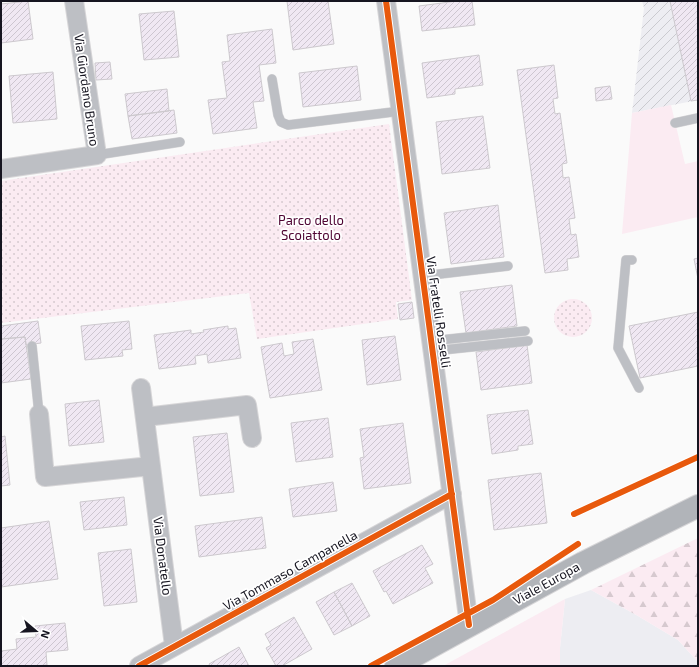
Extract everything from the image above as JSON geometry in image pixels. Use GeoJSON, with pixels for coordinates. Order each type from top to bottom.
{"type":"FeatureCollection","features":[{"type":"Feature","properties":{"kind":"main road","name":"Viale Europa"},"geometry":{"type":"LineString","coordinates":[[396,666],[583,563],[698,506]]}},
{"type":"Feature","properties":{"kind":"street","name":"Via Giordano Bruno"},"geometry":{"type":"LineString","coordinates":[[1,169],[97,155],[74,1]]}},
{"type":"Feature","properties":{"kind":"street","name":"Via Fratelli Rosselli"},"geometry":{"type":"LineString","coordinates":[[386,1],[469,625]]}},
{"type":"Feature","properties":{"kind":"street","name":"Via Donatello"},"geometry":{"type":"LineString","coordinates":[[141,388],[174,646]]}},
{"type":"Feature","properties":{"kind":"street"},"geometry":{"type":"LineString","coordinates":[[145,418],[247,405],[252,438]]}},
{"type":"Feature","properties":{"kind":"street"},"geometry":{"type":"LineString","coordinates":[[38,414],[45,477],[151,466]]}},
{"type":"Feature","properties":{"kind":"street","name":"Via Tommaso Campanella"},"geometry":{"type":"LineString","coordinates":[[139,666],[452,494]]}},
{"type":"Feature","properties":{"kind":"lane"},"geometry":{"type":"LineString","coordinates":[[272,79],[278,115],[281,122],[288,125],[401,111]]}},
{"type":"Feature","properties":{"kind":"lane"},"geometry":{"type":"LineString","coordinates":[[675,123],[698,118]]}},
{"type":"Feature","properties":{"kind":"lane"},"geometry":{"type":"LineString","coordinates":[[97,155],[180,142]]}},
{"type":"Feature","properties":{"kind":"lane"},"geometry":{"type":"LineString","coordinates":[[632,260],[626,260],[618,348],[639,388]]}},
{"type":"Feature","properties":{"kind":"lane"},"geometry":{"type":"LineString","coordinates":[[423,276],[508,266]]}},
{"type":"Feature","properties":{"kind":"lane"},"geometry":{"type":"LineString","coordinates":[[432,346],[525,330]]}},
{"type":"Feature","properties":{"kind":"lane"},"geometry":{"type":"LineString","coordinates":[[432,346],[528,341]]}},
{"type":"Feature","properties":{"kind":"lane"},"geometry":{"type":"LineString","coordinates":[[32,346],[38,414]]}},
{"type":"Feature","properties":{"kind":"shaded area"},"geometry":{"type":"Polygon","coordinates":[[[642,1],[698,1],[698,100],[632,113],[644,8],[642,1]]]}},
{"type":"Feature","properties":{"kind":"shaded area"},"geometry":{"type":"Polygon","coordinates":[[[591,590],[678,640],[698,662],[698,666],[560,666],[560,648],[565,599],[591,590]]]}},
{"type":"Feature","properties":{"kind":"green space"},"geometry":{"type":"Polygon","coordinates":[[[671,105],[685,164],[698,161],[698,217],[622,234],[632,113],[671,105]]]}},
{"type":"Feature","properties":{"kind":"green space","name":"Parco dello Scoiattolo"},"geometry":{"type":"Polygon","coordinates":[[[389,124],[412,300],[396,302],[398,319],[257,339],[249,293],[1,323],[1,181],[389,124]]]}},
{"type":"Feature","properties":{"kind":"green space"},"geometry":{"type":"Polygon","coordinates":[[[569,299],[577,299],[587,304],[591,311],[591,325],[587,332],[577,337],[569,337],[559,332],[557,329],[554,322],[554,314],[559,304],[562,302],[569,299]]]}},
{"type":"Feature","properties":{"kind":"green space"},"geometry":{"type":"Polygon","coordinates":[[[698,538],[698,662],[678,640],[591,590],[698,538]]]}},
{"type":"Feature","properties":{"kind":"green space"},"geometry":{"type":"Polygon","coordinates":[[[565,599],[560,648],[560,666],[443,666],[565,599]]]}},
{"type":"Feature","properties":{"kind":"building"},"geometry":{"type":"Polygon","coordinates":[[[28,1],[33,39],[1,43],[1,4],[28,1]]]}},
{"type":"Feature","properties":{"kind":"building"},"geometry":{"type":"Polygon","coordinates":[[[287,1],[328,1],[334,44],[293,50],[287,1]]]}},
{"type":"Feature","properties":{"kind":"building"},"geometry":{"type":"Polygon","coordinates":[[[457,1],[472,1],[475,25],[422,31],[419,6],[457,1]]]}},
{"type":"Feature","properties":{"kind":"building"},"geometry":{"type":"Polygon","coordinates":[[[670,1],[698,1],[698,100],[691,101],[670,1]]]}},
{"type":"Feature","properties":{"kind":"building"},"geometry":{"type":"Polygon","coordinates":[[[174,11],[179,57],[144,60],[139,14],[174,11]]]}},
{"type":"Feature","properties":{"kind":"building"},"geometry":{"type":"Polygon","coordinates":[[[272,29],[276,63],[259,65],[264,101],[253,102],[257,128],[213,134],[208,100],[227,98],[222,62],[230,61],[227,35],[272,29]]]}},
{"type":"Feature","properties":{"kind":"building"},"geometry":{"type":"Polygon","coordinates":[[[479,55],[483,85],[455,89],[455,94],[427,98],[422,63],[479,55]]]}},
{"type":"Feature","properties":{"kind":"building"},"geometry":{"type":"Polygon","coordinates":[[[110,62],[112,79],[96,80],[95,63],[110,62]]]}},
{"type":"Feature","properties":{"kind":"building"},"geometry":{"type":"Polygon","coordinates":[[[554,65],[558,98],[553,99],[555,114],[560,113],[567,163],[562,164],[563,178],[569,177],[575,218],[569,219],[571,235],[576,234],[579,257],[567,259],[568,270],[545,273],[517,70],[554,65]]]}},
{"type":"Feature","properties":{"kind":"building"},"geometry":{"type":"Polygon","coordinates":[[[357,66],[361,100],[303,107],[299,73],[357,66]]]}},
{"type":"Feature","properties":{"kind":"building"},"geometry":{"type":"Polygon","coordinates":[[[53,72],[57,119],[13,123],[9,76],[53,72]]]}},
{"type":"Feature","properties":{"kind":"building"},"geometry":{"type":"Polygon","coordinates":[[[610,86],[612,99],[596,101],[595,88],[610,86]]]}},
{"type":"Feature","properties":{"kind":"building"},"geometry":{"type":"Polygon","coordinates":[[[167,89],[169,111],[128,116],[125,94],[167,89]]]}},
{"type":"Feature","properties":{"kind":"building"},"geometry":{"type":"Polygon","coordinates":[[[174,110],[177,133],[132,139],[128,116],[174,110]]]}},
{"type":"Feature","properties":{"kind":"building"},"geometry":{"type":"Polygon","coordinates":[[[483,116],[490,168],[442,174],[436,122],[483,116]]]}},
{"type":"Feature","properties":{"kind":"building"},"geometry":{"type":"Polygon","coordinates":[[[498,205],[504,257],[451,264],[444,213],[498,205]]]}},
{"type":"Feature","properties":{"kind":"building"},"geometry":{"type":"Polygon","coordinates":[[[698,258],[698,279],[694,259],[698,258]]]}},
{"type":"Feature","properties":{"kind":"building"},"geometry":{"type":"Polygon","coordinates":[[[512,285],[517,326],[466,333],[460,292],[512,285]]]}},
{"type":"Feature","properties":{"kind":"building"},"geometry":{"type":"Polygon","coordinates":[[[412,302],[414,318],[400,320],[398,304],[412,302]]]}},
{"type":"Feature","properties":{"kind":"building"},"geometry":{"type":"Polygon","coordinates":[[[698,312],[698,366],[640,378],[629,326],[698,312]]]}},
{"type":"Feature","properties":{"kind":"building"},"geometry":{"type":"Polygon","coordinates":[[[38,321],[41,343],[26,345],[25,337],[1,339],[1,326],[38,321]]]}},
{"type":"Feature","properties":{"kind":"building"},"geometry":{"type":"Polygon","coordinates":[[[129,321],[132,349],[122,350],[123,356],[85,360],[81,326],[129,321]]]}},
{"type":"Feature","properties":{"kind":"building"},"geometry":{"type":"Polygon","coordinates":[[[228,326],[228,329],[236,328],[241,358],[208,363],[207,354],[195,356],[196,364],[159,369],[154,335],[191,330],[191,334],[204,332],[203,330],[228,326]]]}},
{"type":"Feature","properties":{"kind":"building"},"geometry":{"type":"Polygon","coordinates":[[[395,336],[401,380],[367,385],[362,340],[395,336]]]}},
{"type":"Feature","properties":{"kind":"building"},"geometry":{"type":"Polygon","coordinates":[[[25,337],[31,379],[1,383],[1,339],[25,337]]]}},
{"type":"Feature","properties":{"kind":"building"},"geometry":{"type":"Polygon","coordinates":[[[313,339],[322,390],[270,398],[261,347],[282,343],[284,356],[294,354],[292,342],[313,339]]]}},
{"type":"Feature","properties":{"kind":"building"},"geometry":{"type":"Polygon","coordinates":[[[527,345],[532,383],[481,390],[476,352],[527,345]]]}},
{"type":"Feature","properties":{"kind":"building"},"geometry":{"type":"Polygon","coordinates":[[[99,400],[104,442],[69,446],[65,404],[99,400]]]}},
{"type":"Feature","properties":{"kind":"building"},"geometry":{"type":"Polygon","coordinates":[[[528,410],[533,444],[518,446],[518,450],[492,454],[487,415],[528,410]]]}},
{"type":"Feature","properties":{"kind":"building"},"geometry":{"type":"Polygon","coordinates":[[[328,418],[333,457],[296,462],[291,423],[328,418]]]}},
{"type":"Feature","properties":{"kind":"building"},"geometry":{"type":"Polygon","coordinates":[[[403,423],[411,483],[364,489],[360,458],[364,457],[360,429],[403,423]]]}},
{"type":"Feature","properties":{"kind":"building"},"geometry":{"type":"Polygon","coordinates":[[[227,433],[234,492],[200,496],[193,437],[227,433]]]}},
{"type":"Feature","properties":{"kind":"building"},"geometry":{"type":"Polygon","coordinates":[[[5,436],[10,485],[1,486],[1,437],[5,436]]]}},
{"type":"Feature","properties":{"kind":"building"},"geometry":{"type":"Polygon","coordinates":[[[541,473],[547,523],[494,530],[488,480],[541,473]]]}},
{"type":"Feature","properties":{"kind":"building"},"geometry":{"type":"Polygon","coordinates":[[[333,482],[337,511],[293,517],[289,489],[333,482]]]}},
{"type":"Feature","properties":{"kind":"building"},"geometry":{"type":"Polygon","coordinates":[[[124,497],[127,525],[84,530],[80,502],[124,497]]]}},
{"type":"Feature","properties":{"kind":"building"},"geometry":{"type":"Polygon","coordinates":[[[262,517],[266,548],[199,557],[195,526],[262,517]]]}},
{"type":"Feature","properties":{"kind":"building"},"geometry":{"type":"Polygon","coordinates":[[[49,521],[58,579],[1,587],[1,528],[49,521]]]}},
{"type":"Feature","properties":{"kind":"building"},"geometry":{"type":"Polygon","coordinates":[[[422,545],[433,564],[425,568],[433,583],[393,604],[386,591],[384,592],[373,571],[422,545]]]}},
{"type":"Feature","properties":{"kind":"building"},"geometry":{"type":"Polygon","coordinates":[[[131,549],[137,602],[104,606],[98,553],[131,549]]]}},
{"type":"Feature","properties":{"kind":"building"},"geometry":{"type":"Polygon","coordinates":[[[352,583],[370,616],[352,626],[334,592],[352,583]]]}},
{"type":"Feature","properties":{"kind":"building"},"geometry":{"type":"Polygon","coordinates":[[[334,592],[352,626],[334,635],[316,602],[334,592]]]}},
{"type":"Feature","properties":{"kind":"building"},"geometry":{"type":"Polygon","coordinates":[[[294,617],[312,649],[282,666],[276,666],[266,648],[271,645],[265,634],[294,617]]]}},
{"type":"Feature","properties":{"kind":"building"},"geometry":{"type":"Polygon","coordinates":[[[65,623],[68,650],[46,652],[47,665],[1,666],[1,651],[17,649],[16,639],[36,637],[35,626],[65,623]]]}},
{"type":"Feature","properties":{"kind":"building"},"geometry":{"type":"Polygon","coordinates":[[[239,647],[249,666],[210,666],[209,664],[239,647]]]}},
{"type":"Feature","properties":{"kind":"cycle path"},"geometry":{"type":"LineString","coordinates":[[386,1],[469,625]]}},
{"type":"Feature","properties":{"kind":"cycle path"},"geometry":{"type":"LineString","coordinates":[[574,514],[698,457]]}},
{"type":"Feature","properties":{"kind":"cycle path"},"geometry":{"type":"LineString","coordinates":[[139,666],[452,494]]}},
{"type":"Feature","properties":{"kind":"cycle path"},"geometry":{"type":"LineString","coordinates":[[371,666],[493,600],[578,544]]}}]}
